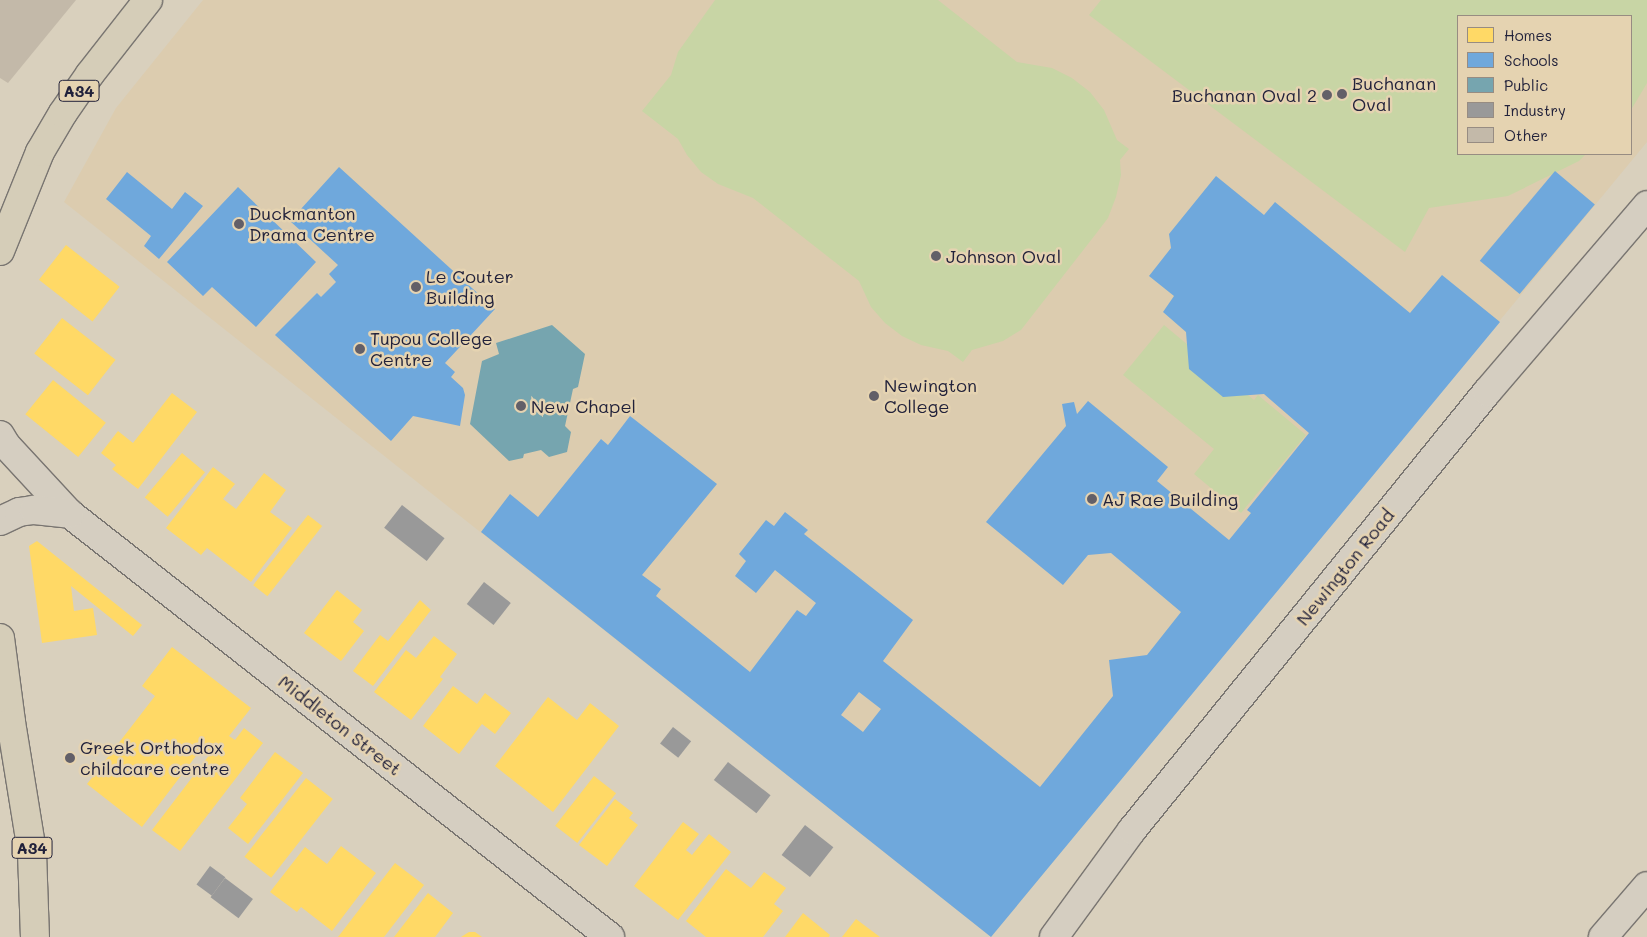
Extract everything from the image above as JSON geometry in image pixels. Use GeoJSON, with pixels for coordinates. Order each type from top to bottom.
{"type":"FeatureCollection","features":[{"type":"Feature","properties":{"kind":"highway","name":"A34"},"geometry":{"type":"LineString","coordinates":[[0,251],[24,190],[50,137],[90,74],[148,0]]}},
{"type":"Feature","properties":{"kind":"highway","name":"A34"},"geometry":{"type":"LineString","coordinates":[[0,638],[5,721],[32,852],[35,937]]}},
{"type":"Feature","properties":{"kind":"street","name":"Newington Road"},"geometry":{"type":"LineString","coordinates":[[1054,937],[1132,830],[1456,430],[1647,205]]}},
{"type":"Feature","properties":{"kind":"street","name":"Middleton Street"},"geometry":{"type":"LineString","coordinates":[[0,435],[70,514],[610,937]]}},
{"type":"Feature","properties":{"kind":"street"},"geometry":{"type":"LineString","coordinates":[[0,521],[19,512],[34,510],[70,514]]}},
{"type":"Feature","properties":{"kind":"street"},"geometry":{"type":"LineString","coordinates":[[1603,937],[1647,886]]}},
{"type":"Feature","properties":{"kind":"shaded area","name":"Newington College"},"geometry":{"type":"Polygon","coordinates":[[[203,0],[1647,0],[1647,142],[991,937],[64,202],[116,108],[203,0]]]}},
{"type":"Feature","properties":{"kind":"green space","name":"Johnson Oval"},"geometry":{"type":"Polygon","coordinates":[[[715,0],[938,0],[1017,62],[1052,68],[1072,78],[1090,92],[1104,110],[1117,140],[1129,149],[1120,160],[1121,175],[1116,197],[1108,218],[1021,330],[1003,341],[972,350],[963,362],[948,351],[921,345],[902,336],[885,323],[871,307],[859,281],[753,198],[718,184],[701,172],[687,155],[678,139],[642,111],[671,75],[678,52],[715,0]]]}},
{"type":"Feature","properties":{"kind":"green space","name":"Buchanan Oval 2"},"geometry":{"type":"Polygon","coordinates":[[[1101,0],[1647,0],[1647,83],[1632,108],[1632,15],[1457,15],[1457,155],[1585,155],[1579,161],[1508,196],[1429,208],[1405,252],[1089,15],[1101,0]]]}},
{"type":"Feature","properties":{"kind":"green space"},"geometry":{"type":"Polygon","coordinates":[[[1164,325],[1254,400],[1258,395],[1306,435],[1241,513],[1194,474],[1214,449],[1123,375],[1164,325]]]}},
{"type":"Feature","properties":{"kind":"building: Homes"},"geometry":{"type":"Polygon","coordinates":[[[66,245],[120,287],[92,322],[39,280],[66,245]]]}},
{"type":"Feature","properties":{"kind":"building: Homes"},"geometry":{"type":"Polygon","coordinates":[[[62,318],[116,360],[88,395],[34,353],[62,318]]]}},
{"type":"Feature","properties":{"kind":"building: Homes"},"geometry":{"type":"Polygon","coordinates":[[[53,380],[106,423],[78,457],[25,414],[53,380]]]}},
{"type":"Feature","properties":{"kind":"building: Homes"},"geometry":{"type":"Polygon","coordinates":[[[172,393],[197,412],[138,489],[112,469],[116,465],[101,453],[118,431],[133,443],[172,393]]]}},
{"type":"Feature","properties":{"kind":"building: Homes"},"geometry":{"type":"Polygon","coordinates":[[[182,453],[205,472],[168,517],[145,497],[182,453]]]}},
{"type":"Feature","properties":{"kind":"building: Homes"},"geometry":{"type":"Polygon","coordinates":[[[213,467],[235,484],[223,499],[236,509],[264,473],[286,490],[270,512],[292,528],[251,582],[207,548],[201,555],[166,528],[213,467]]]}},
{"type":"Feature","properties":{"kind":"building: Homes"},"geometry":{"type":"Polygon","coordinates":[[[308,515],[322,526],[267,596],[253,585],[308,515]]]}},
{"type":"Feature","properties":{"kind":"building: Homes"},"geometry":{"type":"Polygon","coordinates":[[[37,541],[142,625],[133,636],[71,586],[74,611],[93,608],[97,635],[42,643],[29,546],[37,541]]]}},
{"type":"Feature","properties":{"kind":"building: Homes"},"geometry":{"type":"Polygon","coordinates":[[[337,590],[362,610],[353,622],[364,631],[341,661],[304,633],[337,590]]]}},
{"type":"Feature","properties":{"kind":"building: Homes"},"geometry":{"type":"Polygon","coordinates":[[[420,600],[431,610],[373,686],[353,671],[380,635],[388,641],[420,600]]]}},
{"type":"Feature","properties":{"kind":"building: Homes"},"geometry":{"type":"Polygon","coordinates":[[[434,636],[457,654],[440,677],[443,679],[411,720],[374,692],[406,650],[416,658],[434,636]]]}},
{"type":"Feature","properties":{"kind":"building: Homes"},"geometry":{"type":"Polygon","coordinates":[[[172,647],[251,708],[229,736],[235,740],[244,728],[263,743],[180,851],[152,830],[210,754],[202,748],[142,827],[87,784],[155,696],[142,686],[172,647]]]}},
{"type":"Feature","properties":{"kind":"building: Homes"},"geometry":{"type":"Polygon","coordinates":[[[453,686],[477,704],[485,693],[511,713],[495,734],[482,724],[459,754],[423,726],[453,686]]]}},
{"type":"Feature","properties":{"kind":"building: Homes"},"geometry":{"type":"Polygon","coordinates":[[[548,697],[577,720],[590,703],[619,726],[553,812],[495,766],[548,697]]]}},
{"type":"Feature","properties":{"kind":"building: Homes"},"geometry":{"type":"Polygon","coordinates":[[[275,752],[303,773],[248,844],[228,828],[247,804],[240,798],[275,752]]]}},
{"type":"Feature","properties":{"kind":"building: Homes"},"geometry":{"type":"Polygon","coordinates":[[[594,776],[616,793],[577,843],[555,826],[594,776]]]}},
{"type":"Feature","properties":{"kind":"building: Homes"},"geometry":{"type":"Polygon","coordinates":[[[306,778],[333,799],[271,878],[244,857],[306,778]]]}},
{"type":"Feature","properties":{"kind":"building: Homes"},"geometry":{"type":"Polygon","coordinates":[[[615,799],[633,813],[629,818],[638,825],[607,866],[579,845],[615,799]]]}},
{"type":"Feature","properties":{"kind":"building: Homes"},"geometry":{"type":"Polygon","coordinates":[[[683,822],[699,834],[686,850],[692,855],[709,834],[731,852],[678,920],[634,886],[683,822]]]}},
{"type":"Feature","properties":{"kind":"building: Homes"},"geometry":{"type":"Polygon","coordinates":[[[341,846],[376,873],[332,931],[301,907],[297,912],[270,892],[305,847],[327,864],[341,846]]]}},
{"type":"Feature","properties":{"kind":"building: Homes"},"geometry":{"type":"Polygon","coordinates":[[[395,863],[424,885],[384,937],[338,937],[395,863]]]}},
{"type":"Feature","properties":{"kind":"building: Homes"},"geometry":{"type":"Polygon","coordinates":[[[726,869],[751,888],[764,872],[786,888],[774,904],[783,911],[763,937],[706,937],[686,921],[726,869]]]}},
{"type":"Feature","properties":{"kind":"building: Homes"},"geometry":{"type":"Polygon","coordinates":[[[428,893],[453,913],[435,937],[394,937],[428,893]]]}},
{"type":"Feature","properties":{"kind":"building: Homes"},"geometry":{"type":"Polygon","coordinates":[[[803,913],[830,935],[829,937],[785,937],[803,913]]]}},
{"type":"Feature","properties":{"kind":"building: Homes"},"geometry":{"type":"Polygon","coordinates":[[[856,919],[880,937],[842,937],[856,919]]]}},
{"type":"Feature","properties":{"kind":"building: Homes"},"geometry":{"type":"Polygon","coordinates":[[[469,932],[475,932],[482,937],[461,937],[469,932]]]}},
{"type":"Feature","properties":{"kind":"building: Schools"},"geometry":{"type":"Polygon","coordinates":[[[339,167],[495,309],[445,363],[455,372],[451,377],[463,388],[465,395],[460,426],[413,416],[391,441],[275,335],[317,293],[321,297],[336,282],[329,274],[338,265],[290,221],[339,167]]]}},
{"type":"Feature","properties":{"kind":"building: Schools"},"geometry":{"type":"Polygon","coordinates":[[[1555,171],[1595,204],[1520,294],[1480,261],[1555,171]]]}},
{"type":"Feature","properties":{"kind":"building: Schools"},"geometry":{"type":"Polygon","coordinates":[[[127,172],[172,209],[185,192],[203,206],[159,259],[144,246],[151,236],[106,199],[127,172]]]}},
{"type":"Feature","properties":{"kind":"building: Schools"},"geometry":{"type":"Polygon","coordinates":[[[1216,176],[1264,215],[1275,202],[1410,313],[1442,275],[1500,322],[991,937],[481,532],[510,494],[538,517],[601,439],[608,445],[630,416],[717,484],[642,575],[661,589],[656,596],[750,672],[797,610],[806,616],[816,603],[775,570],[756,593],[735,576],[746,561],[739,554],[766,520],[774,526],[785,512],[808,530],[804,534],[913,620],[883,661],[1040,787],[1113,696],[1109,660],[1147,655],[1181,612],[1111,553],[1088,555],[1063,585],[986,522],[1066,426],[1062,404],[1074,402],[1077,414],[1088,401],[1168,467],[1157,481],[1229,540],[1251,513],[1247,510],[1309,433],[1264,394],[1223,397],[1189,369],[1186,332],[1163,312],[1174,296],[1149,276],[1171,248],[1169,234],[1216,176]],[[859,692],[841,715],[863,732],[881,709],[859,692]]]}},
{"type":"Feature","properties":{"kind":"building: Schools","name":"Duckmanton Drama Centre"},"geometry":{"type":"Polygon","coordinates":[[[238,187],[316,262],[256,327],[212,287],[203,296],[167,262],[238,187]]]}},
{"type":"Feature","properties":{"kind":"building: Public","name":"New Chapel"},"geometry":{"type":"Polygon","coordinates":[[[552,325],[585,354],[578,387],[573,389],[565,426],[571,432],[567,452],[549,457],[541,450],[524,454],[523,458],[509,461],[470,424],[482,361],[499,354],[496,343],[552,325]]]}},
{"type":"Feature","properties":{"kind":"building: Industry"},"geometry":{"type":"Polygon","coordinates":[[[402,505],[445,538],[427,561],[384,528],[402,505]]]}},
{"type":"Feature","properties":{"kind":"building: Industry"},"geometry":{"type":"Polygon","coordinates":[[[484,582],[511,603],[494,625],[467,604],[484,582]]]}},
{"type":"Feature","properties":{"kind":"building: Industry"},"geometry":{"type":"Polygon","coordinates":[[[673,727],[691,741],[678,758],[660,744],[673,727]]]}},
{"type":"Feature","properties":{"kind":"building: Industry"},"geometry":{"type":"Polygon","coordinates":[[[728,762],[771,795],[756,813],[714,780],[728,762]]]}},
{"type":"Feature","properties":{"kind":"building: Industry"},"geometry":{"type":"Polygon","coordinates":[[[805,825],[833,847],[810,877],[782,855],[805,825]]]}},
{"type":"Feature","properties":{"kind":"building: Industry"},"geometry":{"type":"Polygon","coordinates":[[[210,866],[225,877],[212,896],[196,885],[210,866]]]}},
{"type":"Feature","properties":{"kind":"building: Industry"},"geometry":{"type":"Polygon","coordinates":[[[225,878],[253,899],[239,918],[211,897],[225,878]]]}},
{"type":"Feature","properties":{"kind":"building: Other"},"geometry":{"type":"Polygon","coordinates":[[[0,0],[76,0],[8,83],[0,78],[0,0]]]}},
{"type":"Feature","properties":{"kind":"place","name":"Buchanan Oval"},"geometry":{"type":"Point","coordinates":[1342,94]}},
{"type":"Feature","properties":{"kind":"place","name":"Buchanan Oval 2"},"geometry":{"type":"Point","coordinates":[1327,95]}},
{"type":"Feature","properties":{"kind":"place","name":"Duckmanton Drama Centre"},"geometry":{"type":"Point","coordinates":[239,224]}},
{"type":"Feature","properties":{"kind":"place","name":"Johnson Oval"},"geometry":{"type":"Point","coordinates":[936,256]}},
{"type":"Feature","properties":{"kind":"place","name":"Le Couter Building"},"geometry":{"type":"Point","coordinates":[416,287]}},
{"type":"Feature","properties":{"kind":"place","name":"Tupou College Centre"},"geometry":{"type":"Point","coordinates":[360,349]}},
{"type":"Feature","properties":{"kind":"place","name":"Newington College"},"geometry":{"type":"Point","coordinates":[874,396]}},
{"type":"Feature","properties":{"kind":"place","name":"New Chapel"},"geometry":{"type":"Point","coordinates":[521,406]}},
{"type":"Feature","properties":{"kind":"place","name":"AJ Rae Building"},"geometry":{"type":"Point","coordinates":[1092,499]}},
{"type":"Feature","properties":{"kind":"place","name":"Greek Orthodox childcare centre"},"geometry":{"type":"Point","coordinates":[70,758]}}]}
